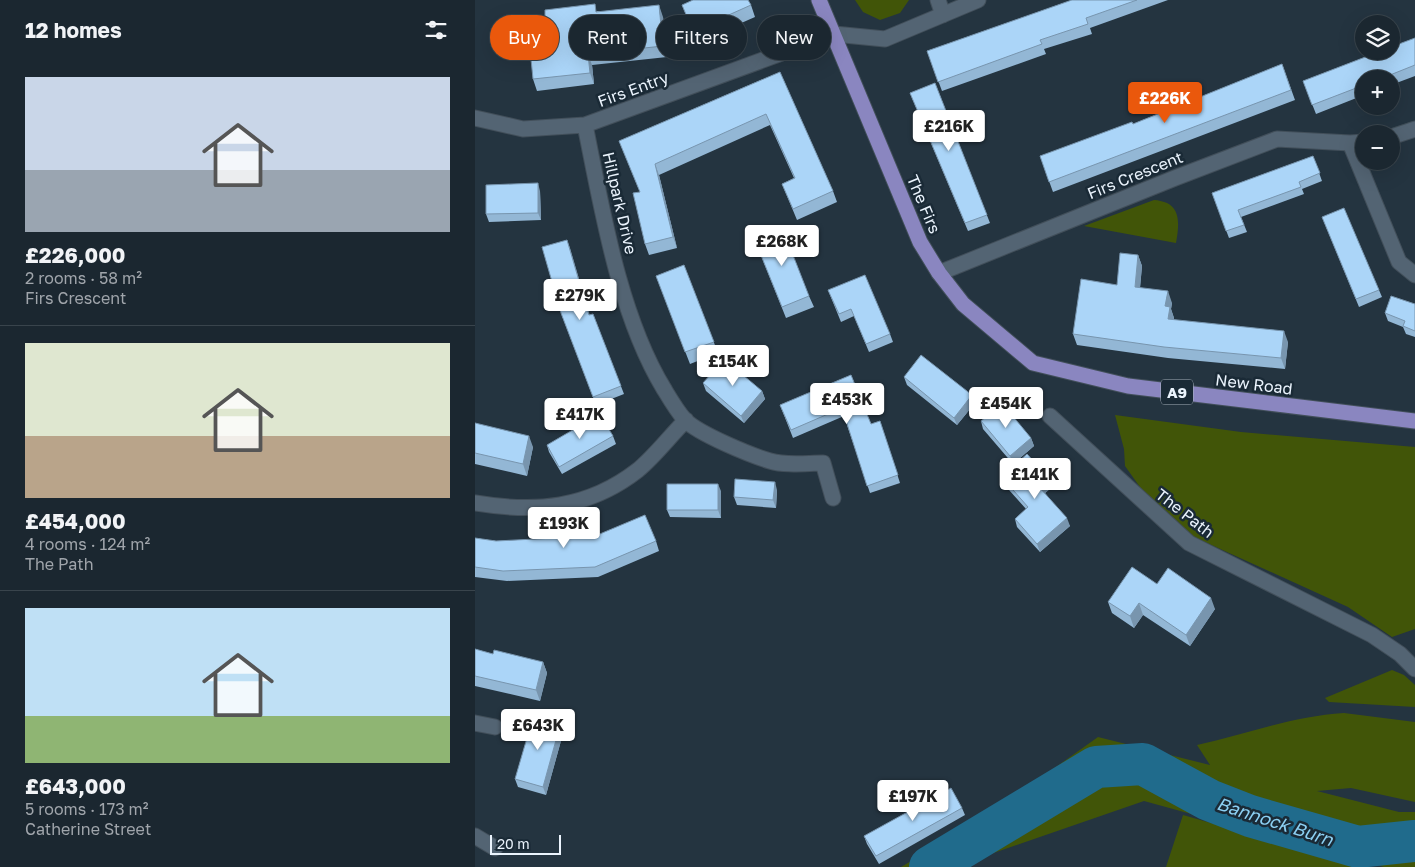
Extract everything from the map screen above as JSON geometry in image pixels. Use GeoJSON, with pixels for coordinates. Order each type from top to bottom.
{"type":"FeatureCollection","features":[{"type":"Feature","properties":{"kind":"main road","name":"The Firs"},"geometry":{"type":"LineString","coordinates":[[819,0],[920,242],[939,273],[963,304]]}},
{"type":"Feature","properties":{"kind":"main road","name":"New Road"},"geometry":{"type":"LineString","coordinates":[[963,304],[1033,363],[1129,386],[1415,421]]}},
{"type":"Feature","properties":{"kind":"street"},"geometry":{"type":"LineString","coordinates":[[938,0],[943,15]]}},
{"type":"Feature","properties":{"kind":"street"},"geometry":{"type":"LineString","coordinates":[[834,34],[885,39],[978,0]]}},
{"type":"Feature","properties":{"kind":"street","name":"Firs Entry"},"geometry":{"type":"LineString","coordinates":[[475,118],[523,129],[585,125],[834,34]]}},
{"type":"Feature","properties":{"kind":"street","name":"Hillpark Drive"},"geometry":{"type":"LineString","coordinates":[[585,125],[607,232],[635,327],[650,366],[686,420],[713,438],[772,462],[823,463],[833,498]]}},
{"type":"Feature","properties":{"kind":"street"},"geometry":{"type":"LineString","coordinates":[[1400,134],[1415,129]]}},
{"type":"Feature","properties":{"kind":"street","name":"Firs Crescent"},"geometry":{"type":"LineString","coordinates":[[939,273],[1277,139],[1355,143]]}},
{"type":"Feature","properties":{"kind":"street","name":"Firs Crescent"},"geometry":{"type":"LineString","coordinates":[[1367,170],[1399,262],[1415,275]]}},
{"type":"Feature","properties":{"kind":"street","name":"The Path"},"geometry":{"type":"LineString","coordinates":[[1050,416],[1189,543],[1372,635],[1400,654],[1415,669]]}},
{"type":"Feature","properties":{"kind":"street"},"geometry":{"type":"LineString","coordinates":[[475,503],[505,508],[549,508],[596,496],[638,470],[686,420]]}},
{"type":"Feature","properties":{"kind":"street"},"geometry":{"type":"LineString","coordinates":[[475,723],[495,727]]}},
{"type":"Feature","properties":{"kind":"street"},"geometry":{"type":"LineString","coordinates":[[475,836],[495,848]]}},
{"type":"Feature","properties":{"kind":"green space"},"geometry":{"type":"Polygon","coordinates":[[[855,0],[909,0],[900,13],[880,20],[863,12],[855,0]]]}},
{"type":"Feature","properties":{"kind":"green space"},"geometry":{"type":"Polygon","coordinates":[[[1154,200],[1169,204],[1177,214],[1176,243],[1084,226],[1154,200]]]}},
{"type":"Feature","properties":{"kind":"green space"},"geometry":{"type":"Polygon","coordinates":[[[1115,415],[1241,432],[1415,447],[1415,629],[1392,637],[1348,607],[1185,533],[1147,497],[1125,466],[1124,449],[1115,415]]]}},
{"type":"Feature","properties":{"kind":"green space"},"geometry":{"type":"Polygon","coordinates":[[[1392,670],[1404,675],[1415,685],[1415,707],[1329,702],[1325,698],[1392,670]]]}},
{"type":"Feature","properties":{"kind":"green space"},"geometry":{"type":"Polygon","coordinates":[[[1344,713],[1415,722],[1415,802],[1351,788],[1317,791],[1399,812],[1415,812],[1415,867],[1384,867],[1144,801],[982,857],[966,867],[901,867],[983,819],[1098,737],[1210,765],[1197,745],[1288,722],[1344,713]]]}},
{"type":"Feature","properties":{"kind":"green space"},"geometry":{"type":"Polygon","coordinates":[[[1183,815],[1365,867],[1166,867],[1183,815]]]}},
{"type":"Feature","properties":{"kind":"building"},"geometry":{"type":"Polygon","coordinates":[[[693,0],[748,0],[751,5],[729,15],[686,15],[682,5],[693,0]]]}},
{"type":"Feature","properties":{"kind":"building"},"geometry":{"type":"Polygon","coordinates":[[[1072,0],[1137,0],[1086,18],[1088,24],[1040,40],[1042,44],[938,82],[927,51],[1072,0]]]}},
{"type":"Feature","properties":{"kind":"building"},"geometry":{"type":"Polygon","coordinates":[[[595,4],[596,12],[659,5],[660,15],[656,15],[656,47],[646,48],[646,15],[569,15],[569,60],[589,60],[590,73],[533,79],[531,60],[559,60],[559,15],[545,15],[545,10],[595,4]]]}},
{"type":"Feature","properties":{"kind":"building"},"geometry":{"type":"Polygon","coordinates":[[[1415,38],[1415,65],[1400,71],[1355,70],[1355,88],[1312,105],[1303,81],[1358,60],[1400,60],[1400,44],[1415,38]]]}},
{"type":"Feature","properties":{"kind":"building"},"geometry":{"type":"Polygon","coordinates":[[[1282,64],[1291,90],[1049,182],[1040,156],[1132,122],[1133,124],[1282,64]]]}},
{"type":"Feature","properties":{"kind":"building"},"geometry":{"type":"Polygon","coordinates":[[[780,72],[833,191],[793,209],[782,184],[795,178],[766,114],[655,164],[673,237],[645,244],[633,193],[640,192],[619,141],[780,72]]]}},
{"type":"Feature","properties":{"kind":"building"},"geometry":{"type":"Polygon","coordinates":[[[935,83],[987,215],[965,223],[910,93],[935,83]]]}},
{"type":"Feature","properties":{"kind":"building"},"geometry":{"type":"Polygon","coordinates":[[[1313,156],[1320,173],[1299,182],[1301,187],[1238,210],[1244,225],[1226,231],[1212,193],[1313,156]]]}},
{"type":"Feature","properties":{"kind":"building"},"geometry":{"type":"Polygon","coordinates":[[[538,183],[538,213],[486,214],[486,185],[538,183]]]}},
{"type":"Feature","properties":{"kind":"building"},"geometry":{"type":"Polygon","coordinates":[[[1344,208],[1379,290],[1356,299],[1322,217],[1344,208]]]}},
{"type":"Feature","properties":{"kind":"building"},"geometry":{"type":"Polygon","coordinates":[[[782,227],[809,296],[782,307],[754,238],[782,227]]]}},
{"type":"Feature","properties":{"kind":"building"},"geometry":{"type":"Polygon","coordinates":[[[567,240],[589,315],[593,314],[621,386],[593,397],[561,313],[542,247],[567,240]]]}},
{"type":"Feature","properties":{"kind":"building"},"geometry":{"type":"Polygon","coordinates":[[[1120,253],[1138,255],[1135,287],[1168,291],[1165,306],[1170,307],[1168,319],[1284,331],[1281,358],[1164,347],[1073,334],[1081,279],[1117,285],[1120,253]]]}},
{"type":"Feature","properties":{"kind":"building"},"geometry":{"type":"Polygon","coordinates":[[[684,265],[714,342],[685,352],[656,276],[684,265]]]}},
{"type":"Feature","properties":{"kind":"building"},"geometry":{"type":"Polygon","coordinates":[[[865,275],[890,334],[866,344],[851,309],[839,314],[828,290],[865,275]]]}},
{"type":"Feature","properties":{"kind":"building"},"geometry":{"type":"Polygon","coordinates":[[[1391,296],[1415,304],[1415,331],[1403,326],[1405,321],[1385,313],[1391,296]]]}},
{"type":"Feature","properties":{"kind":"building"},"geometry":{"type":"Polygon","coordinates":[[[921,355],[972,395],[954,418],[904,377],[921,355]]]}},
{"type":"Feature","properties":{"kind":"building"},"geometry":{"type":"Polygon","coordinates":[[[724,359],[762,391],[741,416],[703,383],[724,359]]]}},
{"type":"Feature","properties":{"kind":"building"},"geometry":{"type":"Polygon","coordinates":[[[851,375],[871,424],[880,421],[898,475],[867,486],[842,408],[791,430],[780,405],[851,375]]]}},
{"type":"Feature","properties":{"kind":"building"},"geometry":{"type":"Polygon","coordinates":[[[1002,403],[1031,438],[1010,456],[981,421],[1002,403]]]}},
{"type":"Feature","properties":{"kind":"building"},"geometry":{"type":"Polygon","coordinates":[[[600,414],[613,436],[559,467],[547,445],[600,414]]]}},
{"type":"Feature","properties":{"kind":"building"},"geometry":{"type":"Polygon","coordinates":[[[475,423],[529,436],[523,464],[475,453],[475,423]]]}},
{"type":"Feature","properties":{"kind":"building"},"geometry":{"type":"Polygon","coordinates":[[[1027,454],[1050,479],[1040,488],[1067,518],[1037,544],[1015,519],[1028,507],[1006,482],[1015,474],[1010,469],[1027,454]]]}},
{"type":"Feature","properties":{"kind":"building"},"geometry":{"type":"Polygon","coordinates":[[[735,479],[775,482],[773,500],[734,497],[735,479]]]}},
{"type":"Feature","properties":{"kind":"building"},"geometry":{"type":"Polygon","coordinates":[[[667,484],[718,484],[718,510],[667,510],[667,484]]]}},
{"type":"Feature","properties":{"kind":"building"},"geometry":{"type":"Polygon","coordinates":[[[645,515],[656,541],[595,567],[503,571],[475,567],[475,538],[496,541],[595,536],[645,515]]]}},
{"type":"Feature","properties":{"kind":"building"},"geometry":{"type":"Polygon","coordinates":[[[1132,567],[1157,584],[1168,568],[1211,598],[1186,635],[1139,603],[1130,616],[1108,602],[1132,567]]]}},
{"type":"Feature","properties":{"kind":"building"},"geometry":{"type":"Polygon","coordinates":[[[475,649],[493,654],[494,650],[543,662],[536,690],[475,676],[475,649]]]}},
{"type":"Feature","properties":{"kind":"building"},"geometry":{"type":"Polygon","coordinates":[[[534,714],[561,722],[543,787],[515,779],[534,714]]]}},
{"type":"Feature","properties":{"kind":"building"},"geometry":{"type":"Polygon","coordinates":[[[951,788],[962,808],[876,856],[864,836],[951,788]]]}},
{"type":"Feature","properties":{"kind":"waterway","name":"Bannock Burn"},"geometry":{"type":"LineString","coordinates":[[930,867],[1096,767],[1143,764],[1209,800],[1250,816],[1358,847],[1415,841]]}}]}
